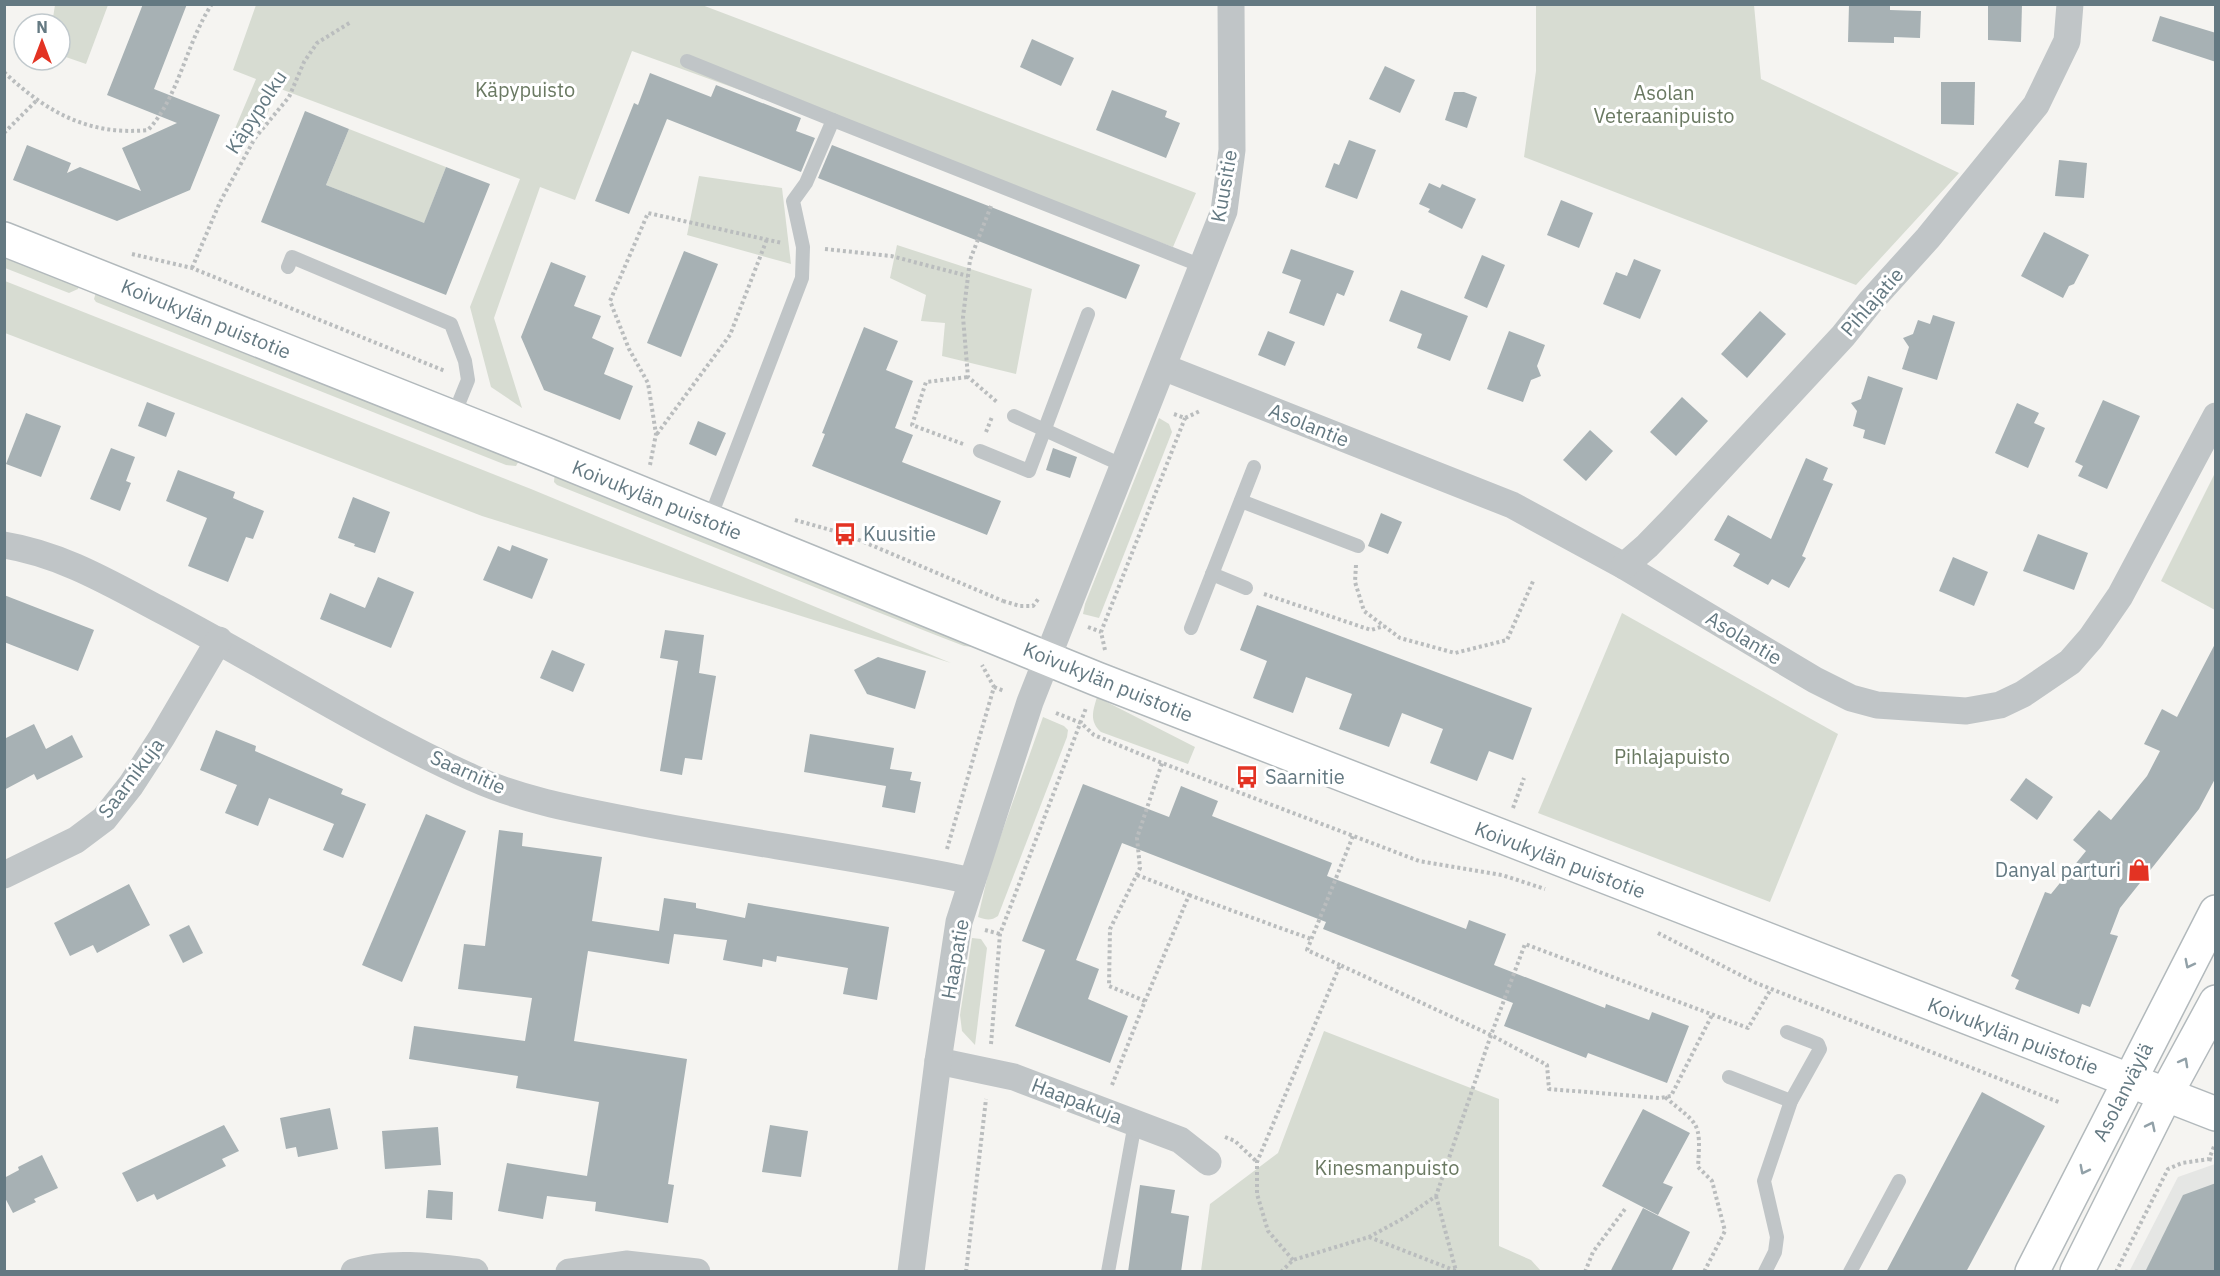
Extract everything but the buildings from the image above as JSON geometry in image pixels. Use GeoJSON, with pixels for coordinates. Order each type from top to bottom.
{"type":"FeatureCollection","features":[{"type":"Feature","properties":{"kind":"street","name":"Kuusitie"},"geometry":{"type":"LineString","coordinates":[[1046,658],[1224,212],[1232,150],[1231,4]]}},
{"type":"Feature","properties":{"kind":"street","name":"Pihlajatie"},"geometry":{"type":"LineString","coordinates":[[1623,566],[1647,546],[1676,516],[1843,336],[1928,238],[2036,105],[2067,41],[2070,4]]}},
{"type":"Feature","properties":{"kind":"street","name":"Koivukylän puistotie"},"geometry":{"type":"LineString","coordinates":[[4,239],[453,417],[1096,679],[2216,1114]]}},
{"type":"Feature","properties":{"kind":"street","name":"Asolantie"},"geometry":{"type":"LineString","coordinates":[[1163,367],[1512,505],[1623,566],[1815,680],[1851,698],[1877,705],[1966,711],[2000,705],[2023,694],[2070,662],[2091,638],[2120,596],[2216,416]]}},
{"type":"Feature","properties":{"kind":"street","name":"Saarnitie"},"geometry":{"type":"LineString","coordinates":[[4,545],[59,558],[219,640],[350,716],[475,779],[542,802],[731,839],[894,865],[972,882]]}},
{"type":"Feature","properties":{"kind":"street","name":"Saarnikuja"},"geometry":{"type":"LineString","coordinates":[[4,875],[76,840],[104,819],[131,785],[162,737],[219,640]]}},
{"type":"Feature","properties":{"kind":"street","name":"Haapatie"},"geometry":{"type":"LineString","coordinates":[[911,1272],[938,1061],[959,922],[1046,658]]}},
{"type":"Feature","properties":{"kind":"street","name":"Asolanväylä"},"geometry":{"type":"LineString","coordinates":[[2032,1272],[2216,912]]}},
{"type":"Feature","properties":{"kind":"street","name":"Asolanväylä"},"geometry":{"type":"LineString","coordinates":[[2077,1272],[2166,1094],[2216,1002]]}},
{"type":"Feature","properties":{"kind":"street","name":"Haapakuja"},"geometry":{"type":"LineString","coordinates":[[938,1061],[1014,1077],[1180,1140],[1208,1162]]}},
{"type":"Feature","properties":{"kind":"street"},"geometry":{"type":"LineString","coordinates":[[569,1272],[626,1263],[697,1272]]}},
{"type":"Feature","properties":{"kind":"street"},"geometry":{"type":"LineString","coordinates":[[354,1272],[368,1267],[416,1265],[475,1272]]}},
{"type":"Feature","properties":{"kind":"lane"},"geometry":{"type":"LineString","coordinates":[[687,62],[1202,266]]}},
{"type":"Feature","properties":{"kind":"lane"},"geometry":{"type":"LineString","coordinates":[[709,521],[802,278],[802,247],[793,201],[806,183],[833,120]]}},
{"type":"Feature","properties":{"kind":"lane"},"geometry":{"type":"LineString","coordinates":[[288,267],[292,257],[414,313],[451,324],[465,361],[468,380],[453,417]]}},
{"type":"Feature","properties":{"kind":"lane"},"geometry":{"type":"LineString","coordinates":[[980,451],[1029,471],[1088,314]]}},
{"type":"Feature","properties":{"kind":"lane"},"geometry":{"type":"LineString","coordinates":[[1014,416],[1124,466]]}},
{"type":"Feature","properties":{"kind":"lane"},"geometry":{"type":"LineString","coordinates":[[1191,628],[1254,467]]}},
{"type":"Feature","properties":{"kind":"lane"},"geometry":{"type":"LineString","coordinates":[[1241,501],[1358,546]]}},
{"type":"Feature","properties":{"kind":"lane"},"geometry":{"type":"LineString","coordinates":[[1212,574],[1246,588]]}},
{"type":"Feature","properties":{"kind":"lane"},"geometry":{"type":"LineString","coordinates":[[1765,1272],[1775,1252],[1777,1238],[1764,1181],[1791,1101],[1820,1049],[1818,1044],[1787,1032]]}},
{"type":"Feature","properties":{"kind":"lane"},"geometry":{"type":"LineString","coordinates":[[1728,1077],[1791,1101]]}},
{"type":"Feature","properties":{"kind":"lane"},"geometry":{"type":"LineString","coordinates":[[1108,1272],[1135,1123]]}},
{"type":"Feature","properties":{"kind":"lane"},"geometry":{"type":"LineString","coordinates":[[1850,1272],[1899,1180]]}},
{"type":"Feature","properties":{"kind":"path"},"geometry":{"type":"LineString","coordinates":[[4,72],[44,106],[76,122],[122,132],[148,130],[160,117],[202,20],[212,4]]}},
{"type":"Feature","properties":{"kind":"path","name":"Käpypolku"},"geometry":{"type":"LineString","coordinates":[[192,268],[220,202],[255,138],[289,97],[304,62],[317,43],[351,22]]}},
{"type":"Feature","properties":{"kind":"path"},"geometry":{"type":"LineString","coordinates":[[4,133],[37,100]]}},
{"type":"Feature","properties":{"kind":"path"},"geometry":{"type":"LineString","coordinates":[[999,186],[970,260],[963,317],[968,377],[1014,416]]}},
{"type":"Feature","properties":{"kind":"path"},"geometry":{"type":"LineString","coordinates":[[650,469],[656,434],[648,383],[629,350],[613,314],[610,301],[648,213],[802,247],[891,256],[968,276]]}},
{"type":"Feature","properties":{"kind":"path"},"geometry":{"type":"LineString","coordinates":[[656,434],[730,335],[767,239]]}},
{"type":"Feature","properties":{"kind":"path"},"geometry":{"type":"LineString","coordinates":[[968,377],[926,382],[912,425],[980,451],[997,402]]}},
{"type":"Feature","properties":{"kind":"path"},"geometry":{"type":"LineString","coordinates":[[1149,404],[1185,418],[1201,411]]}},
{"type":"Feature","properties":{"kind":"path"},"geometry":{"type":"LineString","coordinates":[[966,1272],[989,1071],[1000,934],[1106,655],[1101,632],[1185,418]]}},
{"type":"Feature","properties":{"kind":"path"},"geometry":{"type":"LineString","coordinates":[[1358,546],[1355,582],[1364,611],[1400,638],[1455,653],[1507,640],[1534,579]]}},
{"type":"Feature","properties":{"kind":"path"},"geometry":{"type":"LineString","coordinates":[[1246,588],[1371,630],[1384,626]]}},
{"type":"Feature","properties":{"kind":"path"},"geometry":{"type":"LineString","coordinates":[[1040,598],[1033,606],[1020,606],[1004,601],[978,658],[994,687],[1080,723],[1094,735],[1162,763],[1419,861],[1502,875],[1548,890]]}},
{"type":"Feature","properties":{"kind":"path"},"geometry":{"type":"LineString","coordinates":[[939,874],[994,687]]}},
{"type":"Feature","properties":{"kind":"path"},"geometry":{"type":"LineString","coordinates":[[1145,1001],[1109,986],[1110,929],[1140,868],[1137,838],[1162,763]]}},
{"type":"Feature","properties":{"kind":"path"},"geometry":{"type":"LineString","coordinates":[[1353,836],[1307,950],[1491,1035],[1547,1065],[1549,1089],[1671,1096],[1712,1015]]}},
{"type":"Feature","properties":{"kind":"path"},"geometry":{"type":"LineString","coordinates":[[1137,875],[1311,939]]}},
{"type":"Feature","properties":{"kind":"path"},"geometry":{"type":"LineString","coordinates":[[1109,1092],[1189,895]]}},
{"type":"Feature","properties":{"kind":"path"},"geometry":{"type":"LineString","coordinates":[[1653,930],[1771,989],[2061,1103]]}},
{"type":"Feature","properties":{"kind":"path"},"geometry":{"type":"LineString","coordinates":[[1456,1271],[1436,1196],[1525,944],[1748,1028],[1771,989]]}},
{"type":"Feature","properties":{"kind":"path"},"geometry":{"type":"LineString","coordinates":[[1293,1260],[1268,1231],[1257,1194],[1257,1162],[1340,965]]}},
{"type":"Feature","properties":{"kind":"path"},"geometry":{"type":"LineString","coordinates":[[1665,1097],[1696,1124],[1700,1135],[1698,1167],[1713,1180],[1725,1231],[1704,1272]]}},
{"type":"Feature","properties":{"kind":"path"},"geometry":{"type":"LineString","coordinates":[[2209,1159],[2216,1143]]}},
{"type":"Feature","properties":{"kind":"path"},"geometry":{"type":"LineString","coordinates":[[2116,1272],[2168,1169],[2182,1163],[2209,1159],[2216,1161]]}},
{"type":"Feature","properties":{"kind":"path"},"geometry":{"type":"LineString","coordinates":[[1281,1272],[1293,1260],[1369,1237],[1404,1218],[1436,1196]]}},
{"type":"Feature","properties":{"kind":"path"},"geometry":{"type":"LineString","coordinates":[[1585,1272],[1593,1252],[1625,1209]]}},
{"type":"Feature","properties":{"kind":"path"},"geometry":{"type":"LineString","coordinates":[[1369,1237],[1456,1271]]}},
{"type":"Feature","properties":{"kind":"shaded area"},"geometry":{"type":"Polygon","coordinates":[[[2215,1164],[2215,1271],[2129,1272],[2178,1177],[2215,1164]]]}},
{"type":"Feature","properties":{"kind":"green space"},"geometry":{"type":"Polygon","coordinates":[[[55,5],[108,5],[86,64],[72,59],[72,12],[54,12],[55,5]]]}},
{"type":"Feature","properties":{"kind":"green space","name":"Käpypuisto"},"geometry":{"type":"Polygon","coordinates":[[[256,5],[702,5],[1196,193],[1173,247],[632,51],[575,200],[540,187],[494,318],[522,408],[491,387],[470,307],[520,179],[278,88],[264,122],[234,131],[256,79],[233,70],[256,5]]]}},
{"type":"Feature","properties":{"kind":"green space","name":"Asolan Veteraanipuisto"},"geometry":{"type":"Polygon","coordinates":[[[1536,5],[1754,5],[1761,79],[1959,173],[1856,285],[1524,157],[1536,71],[1536,5]]]}},
{"type":"Feature","properties":{"kind":"green space"},"geometry":{"type":"Polygon","coordinates":[[[349,129],[446,167],[424,224],[326,185],[349,129]]]}},
{"type":"Feature","properties":{"kind":"green space"},"geometry":{"type":"Polygon","coordinates":[[[699,176],[782,188],[791,264],[687,235],[699,176]]]}},
{"type":"Feature","properties":{"kind":"green space"},"geometry":{"type":"Polygon","coordinates":[[[897,245],[1032,289],[1016,374],[942,356],[945,323],[921,321],[926,295],[890,278],[897,245]]]}},
{"type":"Feature","properties":{"kind":"green space"},"geometry":{"type":"Polygon","coordinates":[[[4,252],[81,282],[78,289],[69,293],[5,268],[4,252]]]}},
{"type":"Feature","properties":{"kind":"green space"},"geometry":{"type":"Polygon","coordinates":[[[5,281],[531,489],[951,663],[482,516],[5,333],[5,281]]]}},
{"type":"Feature","properties":{"kind":"green space"},"geometry":{"type":"Polygon","coordinates":[[[97,289],[521,457],[516,466],[506,465],[96,302],[94,299],[97,289]]]}},
{"type":"Feature","properties":{"kind":"green space"},"geometry":{"type":"Polygon","coordinates":[[[1159,418],[1169,424],[1172,432],[1099,618],[1083,614],[1085,604],[1159,418]]]}},
{"type":"Feature","properties":{"kind":"green space"},"geometry":{"type":"Polygon","coordinates":[[[555,471],[973,647],[938,636],[557,485],[554,482],[555,471]]]}},
{"type":"Feature","properties":{"kind":"green space"},"geometry":{"type":"Polygon","coordinates":[[[2215,473],[2216,610],[2161,581],[2215,473]]]}},
{"type":"Feature","properties":{"kind":"green space","name":"Pihlajapuisto"},"geometry":{"type":"Polygon","coordinates":[[[1622,613],[1838,734],[1770,902],[1538,813],[1622,613]]]}},
{"type":"Feature","properties":{"kind":"green space"},"geometry":{"type":"Polygon","coordinates":[[[1097,697],[1195,747],[1188,764],[1101,732],[1093,720],[1097,697]]]}},
{"type":"Feature","properties":{"kind":"green space"},"geometry":{"type":"Polygon","coordinates":[[[1043,717],[1064,726],[1068,730],[1067,737],[998,916],[991,919],[981,918],[978,917],[990,866],[1043,717]]]}},
{"type":"Feature","properties":{"kind":"green space"},"geometry":{"type":"Polygon","coordinates":[[[972,938],[981,939],[987,948],[975,1045],[962,1031],[960,1015],[972,938]]]}},
{"type":"Feature","properties":{"kind":"green space","name":"Kinesmanpuisto"},"geometry":{"type":"Polygon","coordinates":[[[1324,1031],[1499,1099],[1499,1246],[1531,1260],[1541,1271],[1201,1271],[1210,1204],[1278,1153],[1324,1031]]]}},
{"type":"Feature","properties":{"kind":"place","name":"Kuusitie"},"geometry":{"type":"Point","coordinates":[845,534]}},
{"type":"Feature","properties":{"kind":"place","name":"Saarnitie"},"geometry":{"type":"Point","coordinates":[1247,777]}},
{"type":"Feature","properties":{"kind":"place","name":"Danyal parturi"},"geometry":{"type":"Point","coordinates":[2139,870]}}]}
